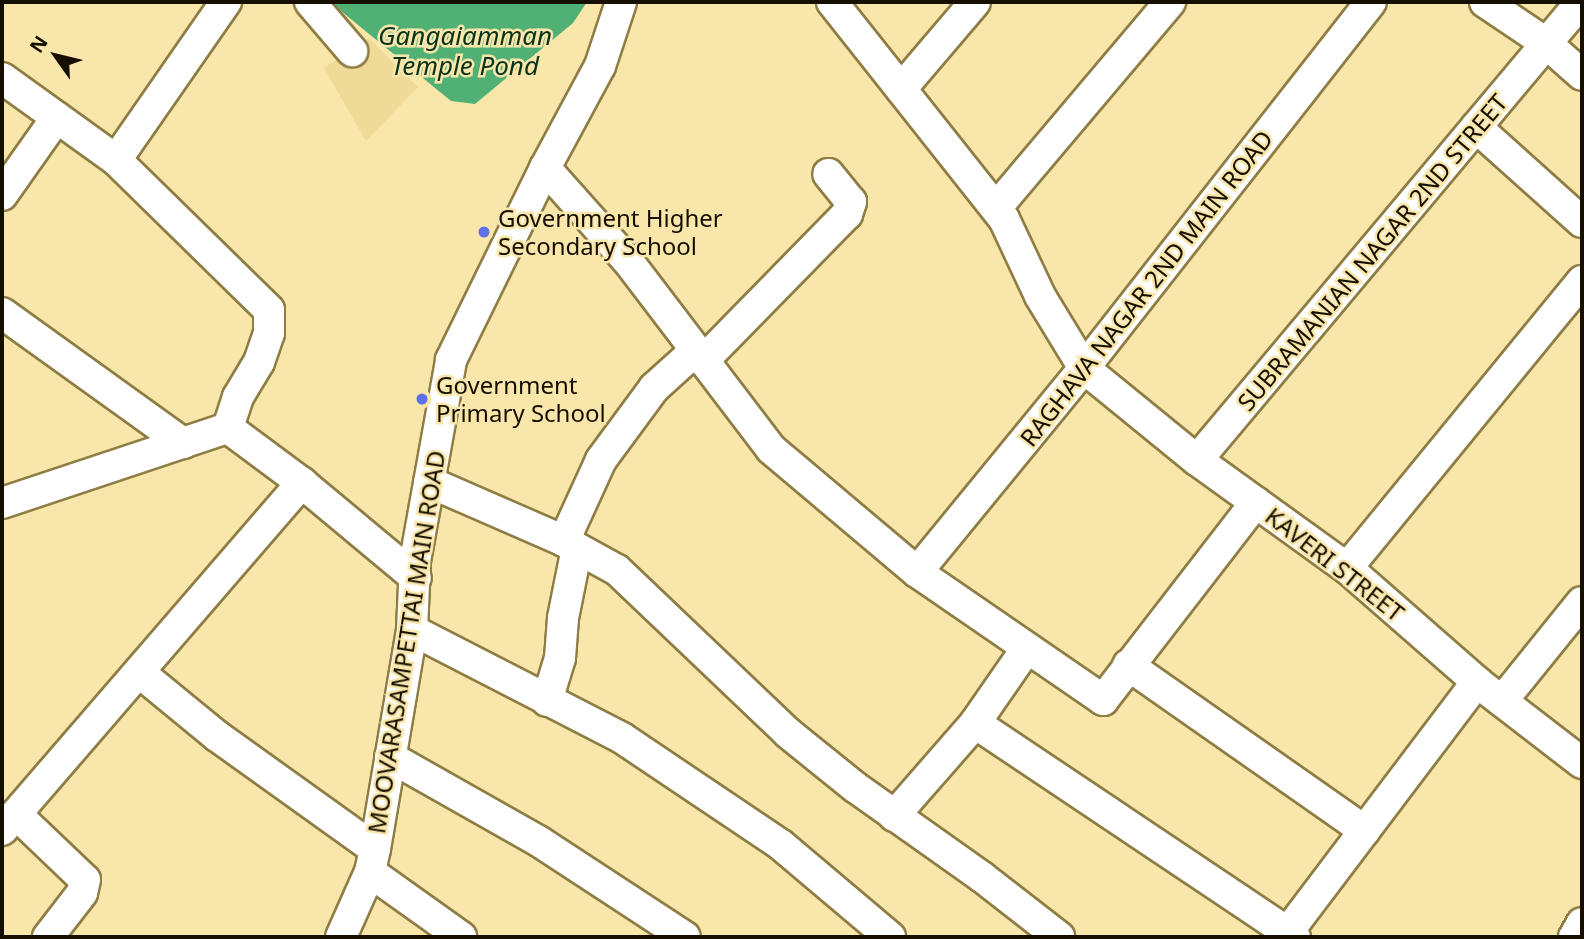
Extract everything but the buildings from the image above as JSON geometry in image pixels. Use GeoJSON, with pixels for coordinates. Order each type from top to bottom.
{"type":"FeatureCollection","features":[{"type":"Feature","properties":{"kind":"street"},"geometry":{"type":"LineString","coordinates":[[116,160],[226,2]]}},
{"type":"Feature","properties":{"kind":"street"},"geometry":{"type":"LineString","coordinates":[[310,2],[352,51]]}},
{"type":"Feature","properties":{"kind":"street","name":"MOOVARASAMPETTAI MAIN ROAD"},"geometry":{"type":"LineString","coordinates":[[341,937],[372,860],[412,630],[415,561],[451,360],[545,168],[600,66],[621,2]]}},
{"type":"Feature","properties":{"kind":"street","name":"KAVERI STREET"},"geometry":{"type":"LineString","coordinates":[[832,2],[1004,219],[1040,296],[1084,368],[1197,460],[1347,568],[1477,682],[1582,763]]}},
{"type":"Feature","properties":{"kind":"street"},"geometry":{"type":"LineString","coordinates":[[901,89],[975,2]]}},
{"type":"Feature","properties":{"kind":"street"},"geometry":{"type":"LineString","coordinates":[[996,208],[1170,2]]}},
{"type":"Feature","properties":{"kind":"street","name":"RAGHAVA NAGAR 2ND MAIN ROAD"},"geometry":{"type":"LineString","coordinates":[[917,572],[1084,368],[1371,2]]}},
{"type":"Feature","properties":{"kind":"street"},"geometry":{"type":"LineString","coordinates":[[1485,2],[1546,43],[1582,75]]}},
{"type":"Feature","properties":{"kind":"street","name":"SUBRAMANIAN NAGAR 2ND STREET"},"geometry":{"type":"LineString","coordinates":[[1197,460],[1581,2]]}},
{"type":"Feature","properties":{"kind":"street"},"geometry":{"type":"LineString","coordinates":[[2,78],[116,160],[269,310],[265,343],[259,362],[238,397],[228,428]]}},
{"type":"Feature","properties":{"kind":"street"},"geometry":{"type":"LineString","coordinates":[[2,195],[57,117]]}},
{"type":"Feature","properties":{"kind":"street"},"geometry":{"type":"LineString","coordinates":[[1476,127],[1582,222]]}},
{"type":"Feature","properties":{"kind":"street"},"geometry":{"type":"LineString","coordinates":[[545,168],[628,261],[771,449],[917,572],[1102,700],[1256,502]]}},
{"type":"Feature","properties":{"kind":"street"},"geometry":{"type":"LineString","coordinates":[[547,701],[560,657],[570,545],[601,460],[654,388],[699,355],[848,214],[851,202],[828,174]]}},
{"type":"Feature","properties":{"kind":"street"},"geometry":{"type":"LineString","coordinates":[[1347,568],[1582,281]]}},
{"type":"Feature","properties":{"kind":"street"},"geometry":{"type":"LineString","coordinates":[[2,313],[183,443]]}},
{"type":"Feature","properties":{"kind":"street"},"geometry":{"type":"LineString","coordinates":[[2,503],[228,428]]}},
{"type":"Feature","properties":{"kind":"street"},"geometry":{"type":"LineString","coordinates":[[228,428],[302,483],[416,578]]}},
{"type":"Feature","properties":{"kind":"street"},"geometry":{"type":"LineString","coordinates":[[429,482],[570,545],[617,570],[788,733],[894,816],[982,877],[1059,937]]}},
{"type":"Feature","properties":{"kind":"street"},"geometry":{"type":"LineString","coordinates":[[48,937],[82,892],[85,880],[9,822],[302,483]]}},
{"type":"Feature","properties":{"kind":"street"},"geometry":{"type":"LineString","coordinates":[[1502,701],[1582,602]]}},
{"type":"Feature","properties":{"kind":"street"},"geometry":{"type":"LineString","coordinates":[[412,630],[622,738],[781,845],[890,937]]}},
{"type":"Feature","properties":{"kind":"street"},"geometry":{"type":"LineString","coordinates":[[894,816],[975,723],[1027,648]]}},
{"type":"Feature","properties":{"kind":"street"},"geometry":{"type":"LineString","coordinates":[[1128,665],[1365,831]]}},
{"type":"Feature","properties":{"kind":"street"},"geometry":{"type":"LineString","coordinates":[[139,671],[372,860],[461,937]]}},
{"type":"Feature","properties":{"kind":"street"},"geometry":{"type":"LineString","coordinates":[[975,723],[1289,935],[1477,682]]}},
{"type":"Feature","properties":{"kind":"street"},"geometry":{"type":"LineString","coordinates":[[390,757],[540,842],[685,937]]}},
{"type":"Feature","properties":{"kind":"street"},"geometry":{"type":"LineString","coordinates":[[1574,937],[1582,923]]}},
{"type":"Feature","properties":{"kind":"shaded area"},"geometry":{"type":"Polygon","coordinates":[[[369,38],[418,87],[366,141],[324,68],[369,38]]]}},
{"type":"Feature","properties":{"kind":"water","name":"Gangaiamman Temple Pond"},"geometry":{"type":"Polygon","coordinates":[[[330,2],[587,2],[573,23],[475,104],[451,101],[330,2]]]}},
{"type":"Feature","properties":{"kind":"place","name":"Government Higher Secondary School"},"geometry":{"type":"Point","coordinates":[484,232]}},
{"type":"Feature","properties":{"kind":"place","name":"Government Primary School"},"geometry":{"type":"Point","coordinates":[422,399]}}]}
